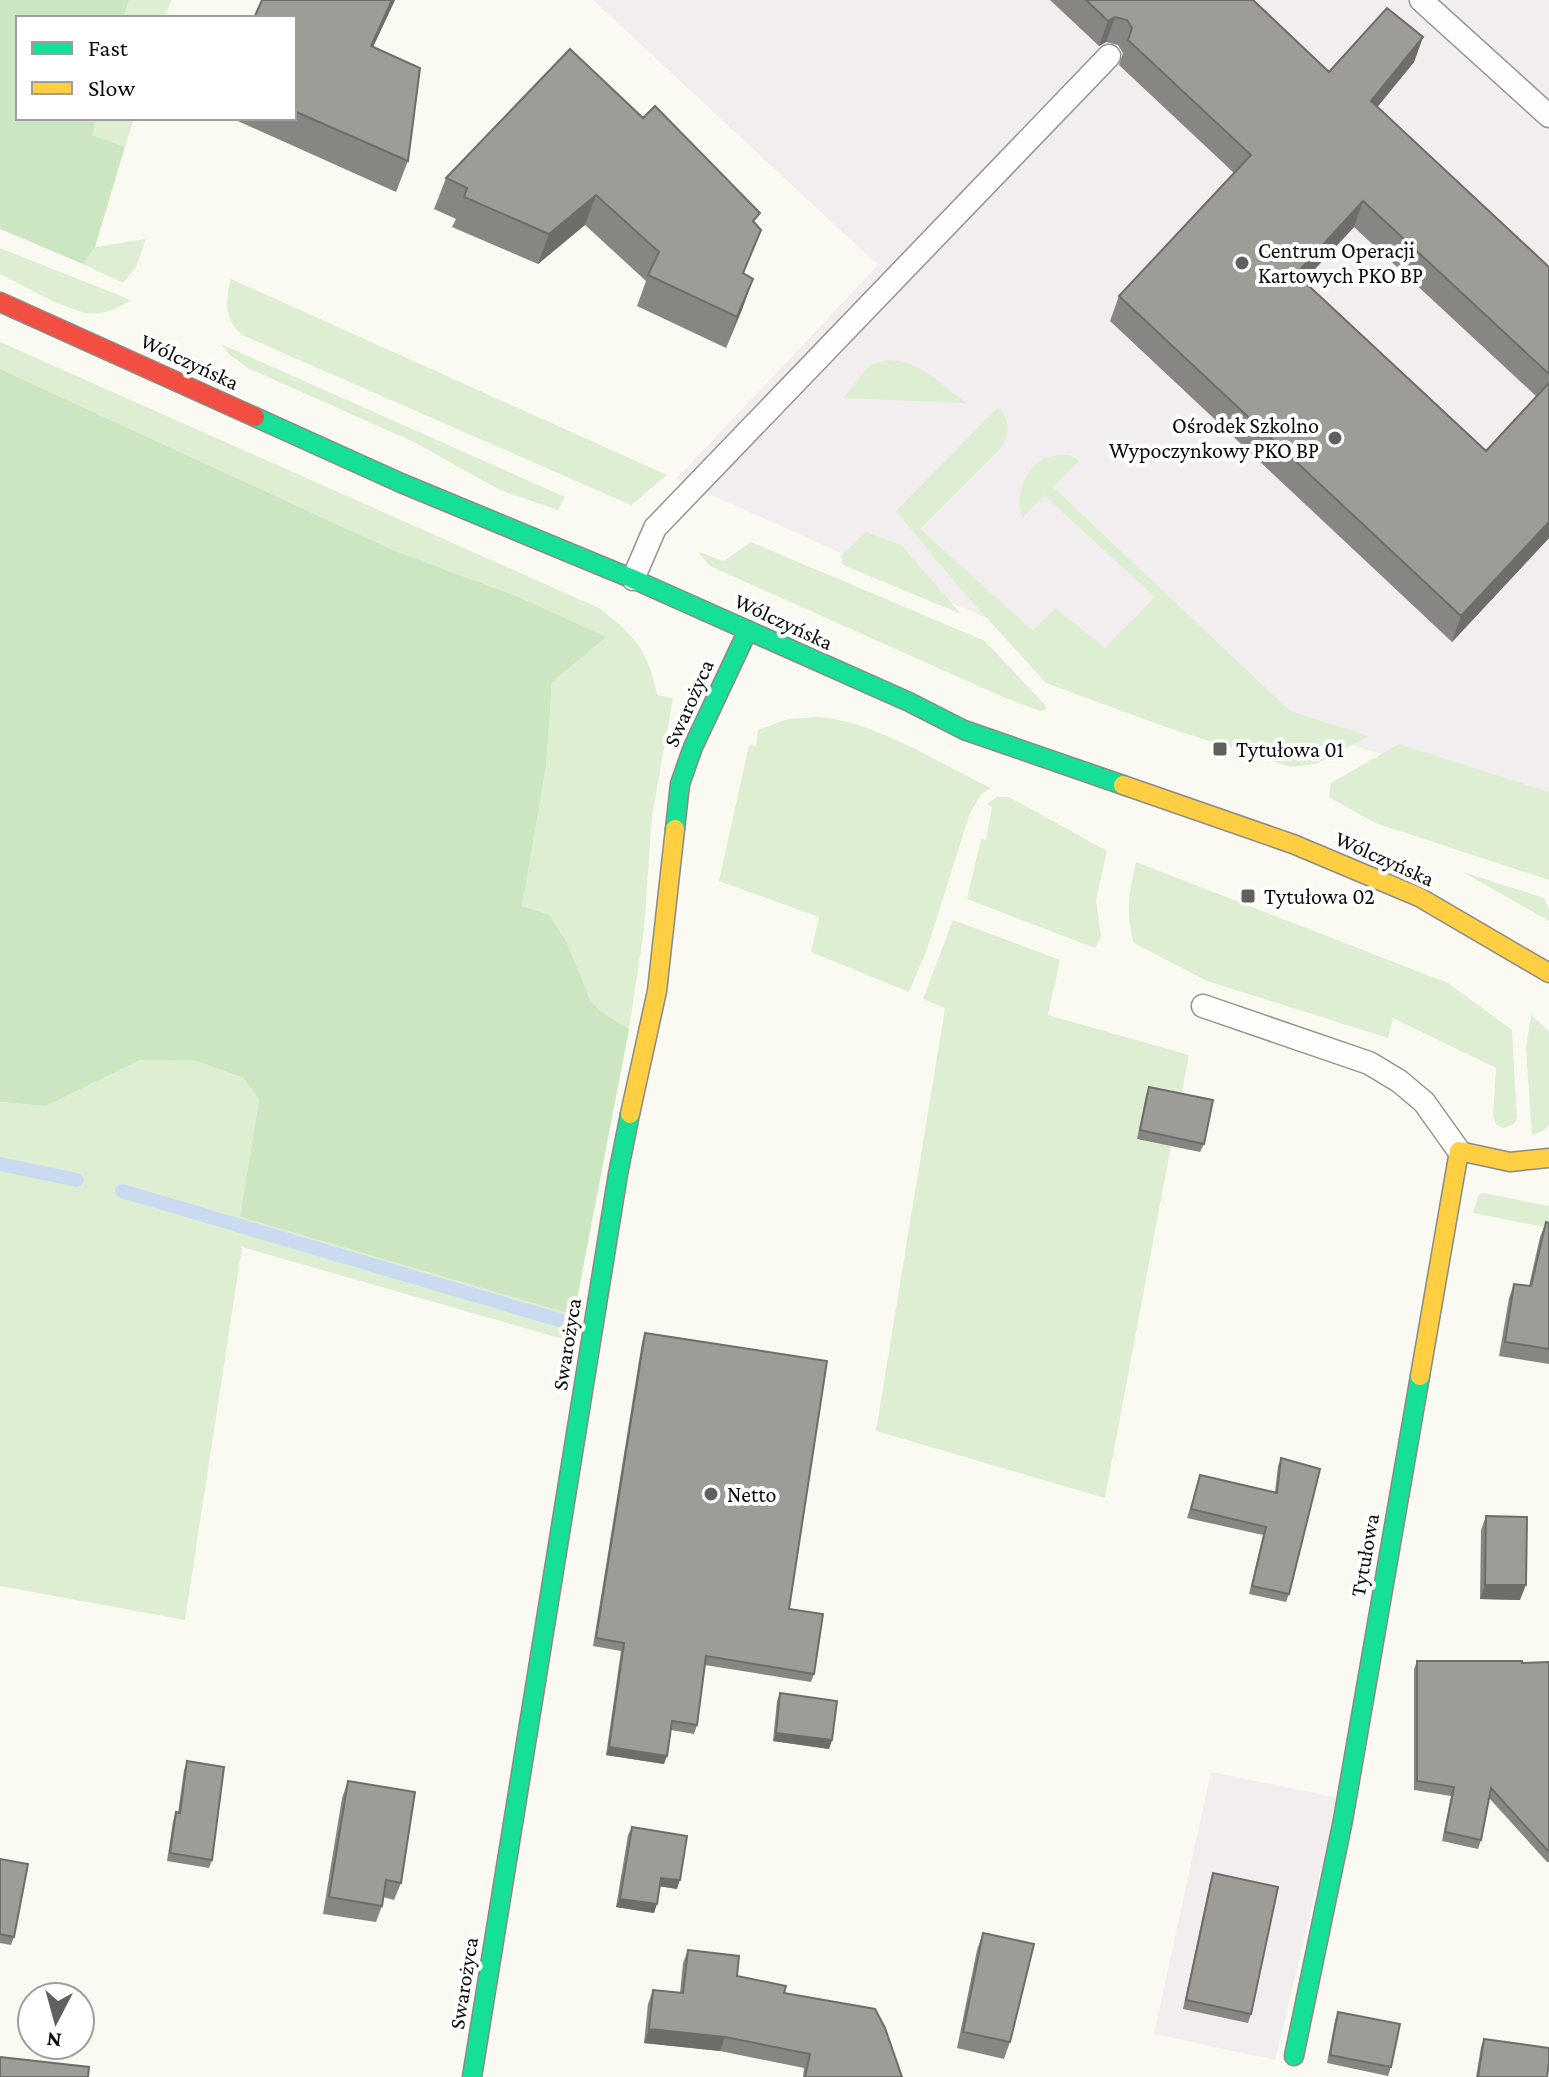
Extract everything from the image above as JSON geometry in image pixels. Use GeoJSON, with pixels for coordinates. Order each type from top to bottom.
{"type":"FeatureCollection","features":[{"type":"Feature","properties":{"kind":"street","name":"Wólczyńska"},"geometry":{"type":"LineString","coordinates":[[0,302],[401,483],[748,630],[964,730],[1293,844],[1405,891],[1549,973]]}},
{"type":"Feature","properties":{"kind":"street","name":"Swarożyca"},"geometry":{"type":"LineString","coordinates":[[472,2077],[615,1190],[657,991],[680,784],[693,747],[748,630]]}},
{"type":"Feature","properties":{"kind":"street"},"geometry":{"type":"LineString","coordinates":[[1459,1151],[1510,1162],[1549,1158]]}},
{"type":"Feature","properties":{"kind":"street","name":"Tytułowa"},"geometry":{"type":"LineString","coordinates":[[1294,2056],[1343,1820],[1459,1151]]}},
{"type":"Feature","properties":{"kind":"lane"},"geometry":{"type":"LineString","coordinates":[[1421,0],[1549,116]]}},
{"type":"Feature","properties":{"kind":"lane"},"geometry":{"type":"LineString","coordinates":[[633,579],[655,528],[1109,56]]}},
{"type":"Feature","properties":{"kind":"lane"},"geometry":{"type":"LineString","coordinates":[[1203,1006],[1369,1063],[1424,1102],[1459,1151]]}},
{"type":"Feature","properties":{"kind":"shaded area"},"geometry":{"type":"Polygon","coordinates":[[[593,0],[1549,0],[1549,804],[1302,730],[1051,647],[676,479],[878,265],[593,0]]]}},
{"type":"Feature","properties":{"kind":"shaded area"},"geometry":{"type":"Polygon","coordinates":[[[1211,1772],[1338,1798],[1275,2060],[1154,2034],[1211,1772]]]}},
{"type":"Feature","properties":{"kind":"green space"},"geometry":{"type":"Polygon","coordinates":[[[0,0],[129,0],[125,16],[16,16],[16,120],[96,120],[92,135],[125,147],[95,247],[83,264],[0,229],[0,0]]]}},
{"type":"Feature","properties":{"kind":"green space"},"geometry":{"type":"Polygon","coordinates":[[[129,0],[171,0],[166,16],[125,16],[129,0]]]}},
{"type":"Feature","properties":{"kind":"green space"},"geometry":{"type":"Polygon","coordinates":[[[95,120],[133,120],[125,147],[91,135],[95,120]]]}},
{"type":"Feature","properties":{"kind":"green space"},"geometry":{"type":"Polygon","coordinates":[[[146,239],[136,267],[123,283],[83,264],[95,247],[146,239]]]}},
{"type":"Feature","properties":{"kind":"green space"},"geometry":{"type":"Polygon","coordinates":[[[0,248],[131,300],[101,313],[73,309],[0,274],[0,248]]]}},
{"type":"Feature","properties":{"kind":"green space"},"geometry":{"type":"Polygon","coordinates":[[[231,279],[667,475],[631,505],[242,335],[229,316],[231,279]]]}},
{"type":"Feature","properties":{"kind":"green space"},"geometry":{"type":"Polygon","coordinates":[[[0,342],[599,608],[631,636],[644,655],[657,695],[673,698],[652,816],[644,929],[629,1029],[600,1011],[590,999],[567,943],[522,906],[546,767],[552,682],[605,637],[519,597],[393,550],[0,369],[0,342]]]}},
{"type":"Feature","properties":{"kind":"green space"},"geometry":{"type":"Polygon","coordinates":[[[221,344],[565,497],[558,510],[500,490],[416,443],[248,368],[221,344]]]}},
{"type":"Feature","properties":{"kind":"green space"},"geometry":{"type":"Polygon","coordinates":[[[889,360],[921,369],[966,403],[843,398],[870,365],[889,360]]]}},
{"type":"Feature","properties":{"kind":"green space"},"geometry":{"type":"Polygon","coordinates":[[[0,369],[393,550],[519,597],[606,637],[552,682],[546,767],[522,906],[549,915],[567,943],[590,999],[600,1011],[629,1029],[574,1315],[240,1217],[259,1099],[243,1078],[197,1061],[140,1060],[46,1106],[0,1102],[0,369]]]}},
{"type":"Feature","properties":{"kind":"green space"},"geometry":{"type":"Polygon","coordinates":[[[998,407],[1008,427],[1001,448],[920,529],[1033,631],[1055,608],[1105,648],[1155,597],[1044,495],[1023,518],[1020,494],[1031,470],[1046,458],[1070,455],[1079,461],[1053,487],[1290,711],[1369,736],[1316,764],[1290,767],[1163,726],[1046,683],[965,594],[896,511],[998,407]]]}},
{"type":"Feature","properties":{"kind":"green space"},"geometry":{"type":"Polygon","coordinates":[[[866,532],[901,545],[961,614],[843,565],[841,556],[866,532]]]}},
{"type":"Feature","properties":{"kind":"green space"},"geometry":{"type":"Polygon","coordinates":[[[751,542],[985,641],[1045,705],[1046,710],[1040,711],[1003,697],[710,566],[698,552],[724,561],[751,542]]]}},
{"type":"Feature","properties":{"kind":"green space"},"geometry":{"type":"Polygon","coordinates":[[[816,717],[882,734],[991,788],[981,794],[970,813],[926,952],[909,992],[811,952],[819,917],[719,881],[749,745],[756,746],[758,730],[788,719],[816,717]]]}},
{"type":"Feature","properties":{"kind":"green space"},"geometry":{"type":"Polygon","coordinates":[[[1399,744],[1549,792],[1549,880],[1375,823],[1329,797],[1331,783],[1399,744]]]}},
{"type":"Feature","properties":{"kind":"green space"},"geometry":{"type":"Polygon","coordinates":[[[997,797],[1009,797],[1107,851],[1096,900],[1101,937],[1095,948],[967,899],[981,839],[986,840],[992,807],[987,804],[997,797]]]}},
{"type":"Feature","properties":{"kind":"green space"},"geometry":{"type":"Polygon","coordinates":[[[1136,862],[1448,983],[1512,1030],[1517,1118],[1514,1124],[1503,1128],[1496,1125],[1493,1116],[1496,1068],[1393,1018],[1388,1038],[1207,981],[1134,943],[1129,902],[1136,862]]]}},
{"type":"Feature","properties":{"kind":"green space"},"geometry":{"type":"Polygon","coordinates":[[[1463,872],[1544,898],[1549,909],[1549,921],[1463,872]]]}},
{"type":"Feature","properties":{"kind":"green space"},"geometry":{"type":"Polygon","coordinates":[[[953,920],[1060,960],[1048,1015],[1189,1055],[1180,1102],[1146,1096],[1137,1138],[1171,1146],[1105,1498],[876,1431],[945,1008],[923,999],[953,920]]]}},
{"type":"Feature","properties":{"kind":"green space"},"geometry":{"type":"Polygon","coordinates":[[[1531,1015],[1549,1031],[1549,1125],[1532,1135],[1526,1048],[1531,1015]]]}},
{"type":"Feature","properties":{"kind":"green space"},"geometry":{"type":"Polygon","coordinates":[[[140,1060],[197,1061],[243,1078],[259,1099],[240,1217],[574,1315],[570,1341],[242,1247],[185,1620],[0,1586],[0,1102],[46,1106],[140,1060]]]}},
{"type":"Feature","properties":{"kind":"green space"},"geometry":{"type":"Polygon","coordinates":[[[1479,1194],[1549,1206],[1549,1228],[1473,1213],[1479,1194]]]}},
{"type":"Feature","properties":{"kind":"building"},"geometry":{"type":"Polygon","coordinates":[[[262,0],[392,0],[371,46],[420,68],[408,161],[296,112],[296,16],[255,16],[262,0]]]}},
{"type":"Feature","properties":{"kind":"building"},"geometry":{"type":"Polygon","coordinates":[[[1086,0],[1253,0],[1329,72],[1387,8],[1423,37],[1371,101],[1549,267],[1549,374],[1363,201],[1296,274],[1486,451],[1549,383],[1549,522],[1461,616],[1119,296],[1251,155],[1128,40],[1132,28],[1127,20],[1115,17],[1108,21],[1086,0]]]}},
{"type":"Feature","properties":{"kind":"building"},"geometry":{"type":"Polygon","coordinates":[[[570,49],[643,118],[655,106],[760,213],[753,221],[761,230],[743,273],[753,279],[737,317],[648,275],[659,252],[596,195],[549,234],[464,197],[467,188],[446,178],[570,49]]]}},
{"type":"Feature","properties":{"kind":"building"},"geometry":{"type":"Polygon","coordinates":[[[1149,1087],[1213,1100],[1204,1144],[1140,1130],[1149,1087]]]}},
{"type":"Feature","properties":{"kind":"building"},"geometry":{"type":"Polygon","coordinates":[[[1546,1222],[1549,1223],[1549,1349],[1505,1342],[1514,1284],[1531,1286],[1546,1222]]]}},
{"type":"Feature","properties":{"kind":"building","name":"Netto"},"geometry":{"type":"Polygon","coordinates":[[[645,1333],[827,1361],[789,1609],[823,1614],[814,1674],[706,1656],[697,1725],[672,1721],[667,1756],[609,1747],[624,1643],[596,1638],[645,1333]]]}},
{"type":"Feature","properties":{"kind":"building"},"geometry":{"type":"Polygon","coordinates":[[[1281,1458],[1320,1469],[1289,1594],[1252,1586],[1266,1527],[1191,1509],[1200,1475],[1277,1493],[1281,1458]]]}},
{"type":"Feature","properties":{"kind":"building"},"geometry":{"type":"Polygon","coordinates":[[[1486,1516],[1527,1517],[1526,1585],[1485,1585],[1486,1516]]]}},
{"type":"Feature","properties":{"kind":"building"},"geometry":{"type":"Polygon","coordinates":[[[1417,1661],[1549,1662],[1549,1852],[1491,1788],[1481,1840],[1445,1832],[1454,1787],[1417,1781],[1417,1661]]]}},
{"type":"Feature","properties":{"kind":"building"},"geometry":{"type":"Polygon","coordinates":[[[780,1693],[837,1701],[832,1740],[776,1733],[780,1693]]]}},
{"type":"Feature","properties":{"kind":"building"},"geometry":{"type":"Polygon","coordinates":[[[187,1761],[224,1767],[212,1860],[170,1853],[176,1812],[180,1813],[187,1761]]]}},
{"type":"Feature","properties":{"kind":"building"},"geometry":{"type":"Polygon","coordinates":[[[348,1781],[415,1792],[401,1883],[386,1880],[382,1906],[329,1897],[348,1781]]]}},
{"type":"Feature","properties":{"kind":"building"},"geometry":{"type":"Polygon","coordinates":[[[632,1827],[687,1836],[680,1880],[661,1878],[657,1904],[620,1899],[632,1827]]]}},
{"type":"Feature","properties":{"kind":"building"},"geometry":{"type":"Polygon","coordinates":[[[0,1859],[28,1864],[14,1937],[0,1934],[0,1859]]]}},
{"type":"Feature","properties":{"kind":"building"},"geometry":{"type":"Polygon","coordinates":[[[1213,1873],[1278,1887],[1251,2014],[1186,2000],[1213,1873]]]}},
{"type":"Feature","properties":{"kind":"building"},"geometry":{"type":"Polygon","coordinates":[[[983,1933],[1034,1944],[1010,2042],[963,2032],[983,1933]]]}},
{"type":"Feature","properties":{"kind":"building"},"geometry":{"type":"Polygon","coordinates":[[[688,1950],[739,1956],[737,1976],[786,1986],[784,1993],[875,2009],[902,2077],[805,2077],[810,2054],[725,2037],[649,2029],[653,1990],[683,1993],[688,1950]]]}},
{"type":"Feature","properties":{"kind":"building"},"geometry":{"type":"Polygon","coordinates":[[[1338,2012],[1400,2024],[1391,2067],[1330,2055],[1338,2012]]]}},
{"type":"Feature","properties":{"kind":"building"},"geometry":{"type":"Polygon","coordinates":[[[1484,2039],[1549,2048],[1547,2077],[1478,2077],[1484,2039]]]}},
{"type":"Feature","properties":{"kind":"building"},"geometry":{"type":"Polygon","coordinates":[[[0,2057],[89,2067],[88,2077],[0,2077],[0,2057]]]}},
{"type":"Feature","properties":{"kind":"waterway"},"geometry":{"type":"LineString","coordinates":[[0,1164],[77,1180]]}},
{"type":"Feature","properties":{"kind":"waterway"},"geometry":{"type":"LineString","coordinates":[[122,1191],[559,1320]]}},
{"type":"Feature","properties":{"kind":"traffic: fast"},"geometry":{"type":"LineString","coordinates":[[255,417],[401,483],[633,579],[909,702],[964,730],[1123,785]]}},
{"type":"Feature","properties":{"kind":"traffic: fast"},"geometry":{"type":"LineString","coordinates":[[675,829],[680,784],[693,747],[748,630]]}},
{"type":"Feature","properties":{"kind":"traffic: fast"},"geometry":{"type":"LineString","coordinates":[[472,2077],[630,1114]]}},
{"type":"Feature","properties":{"kind":"traffic: fast"},"geometry":{"type":"LineString","coordinates":[[1294,2056],[1343,1820],[1420,1376]]}},
{"type":"Feature","properties":{"kind":"traffic: slow"},"geometry":{"type":"LineString","coordinates":[[1123,785],[1293,844],[1419,897],[1549,973]]}},
{"type":"Feature","properties":{"kind":"traffic: slow"},"geometry":{"type":"LineString","coordinates":[[630,1114],[657,991],[675,829]]}},
{"type":"Feature","properties":{"kind":"traffic: slow"},"geometry":{"type":"LineString","coordinates":[[1420,1376],[1459,1151],[1510,1162],[1549,1158]]}},
{"type":"Feature","properties":{"kind":"traffic: jam"},"geometry":{"type":"LineString","coordinates":[[0,302],[255,417]]}},
{"type":"Feature","properties":{"kind":"place","name":"Centrum Operacji Kartowych PKO BP"},"geometry":{"type":"Point","coordinates":[1242,263]}},
{"type":"Feature","properties":{"kind":"place","name":"Ośrodek Szkolno Wypoczynkowy PKO BP"},"geometry":{"type":"Point","coordinates":[1335,438]}},
{"type":"Feature","properties":{"kind":"place","name":"Tytułowa 01"},"geometry":{"type":"Point","coordinates":[1220,749]}},
{"type":"Feature","properties":{"kind":"place","name":"Tytułowa 02"},"geometry":{"type":"Point","coordinates":[1248,896]}},
{"type":"Feature","properties":{"kind":"place","name":"Netto"},"geometry":{"type":"Point","coordinates":[711,1494]}}]}
